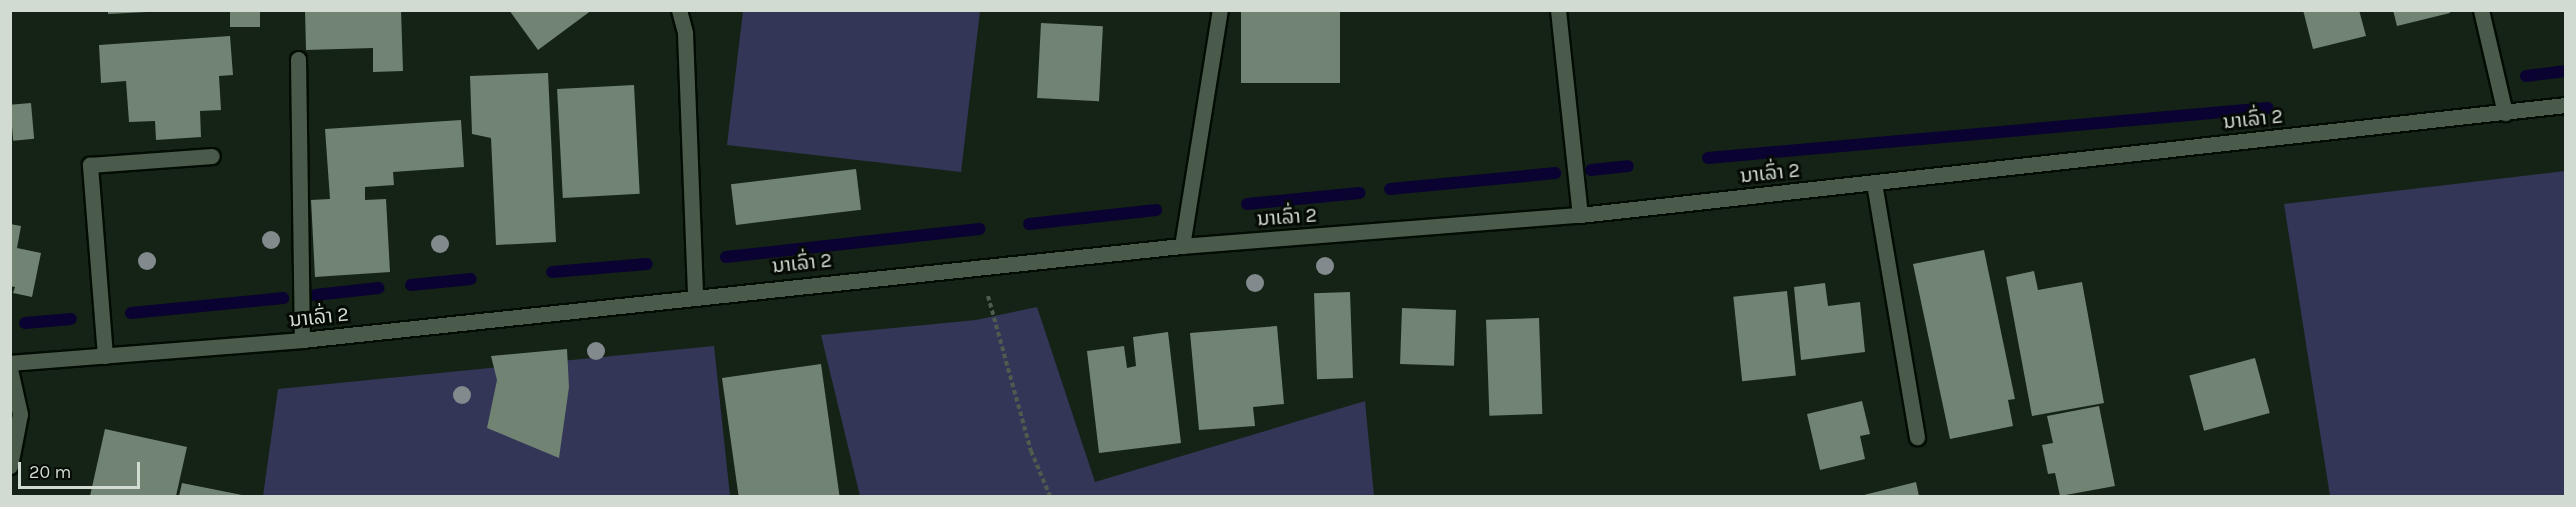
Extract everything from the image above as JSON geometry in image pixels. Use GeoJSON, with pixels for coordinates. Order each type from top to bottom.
{"type":"FeatureCollection","features":[{"type":"Feature","properties":{"kind":"street"},"geometry":{"type":"LineString","coordinates":[[679,10],[685,33],[696,295]]}},
{"type":"Feature","properties":{"kind":"street"},"geometry":{"type":"LineString","coordinates":[[1182,246],[1220,10]]}},
{"type":"Feature","properties":{"kind":"street"},"geometry":{"type":"LineString","coordinates":[[1558,10],[1580,215]]}},
{"type":"Feature","properties":{"kind":"street"},"geometry":{"type":"LineString","coordinates":[[2481,10],[2505,112]]}},
{"type":"Feature","properties":{"kind":"street"},"geometry":{"type":"LineString","coordinates":[[298,58],[302,340]]}},
{"type":"Feature","properties":{"kind":"street","name":"ນາເລົ່າ 2"},"geometry":{"type":"LineString","coordinates":[[10,363],[302,340],[696,295],[1182,246],[1580,215],[2565,105]]}},
{"type":"Feature","properties":{"kind":"street"},"geometry":{"type":"LineString","coordinates":[[105,356],[90,165],[212,156]]}},
{"type":"Feature","properties":{"kind":"street"},"geometry":{"type":"LineString","coordinates":[[1874,183],[1917,437]]}},
{"type":"Feature","properties":{"kind":"street"},"geometry":{"type":"LineString","coordinates":[[10,369],[20,414],[10,466]]}},
{"type":"Feature","properties":{"kind":"path"},"geometry":{"type":"LineString","coordinates":[[979,266],[1031,451],[1050,496]]}},
{"type":"Feature","properties":{"kind":"shaded area"},"geometry":{"type":"Polygon","coordinates":[[[743,11],[980,11],[961,172],[727,145],[743,11]]]}},
{"type":"Feature","properties":{"kind":"shaded area"},"geometry":{"type":"Polygon","coordinates":[[[2565,171],[2565,496],[2330,496],[2284,204],[2565,171]]]}},
{"type":"Feature","properties":{"kind":"shaded area"},"geometry":{"type":"Polygon","coordinates":[[[1037,307],[1095,482],[1365,401],[1374,496],[860,496],[821,335],[976,320],[1037,307]]]}},
{"type":"Feature","properties":{"kind":"shaded area"},"geometry":{"type":"Polygon","coordinates":[[[714,346],[730,496],[263,496],[278,389],[714,346]]]}},
{"type":"Feature","properties":{"kind":"building"},"geometry":{"type":"Polygon","coordinates":[[[108,10],[147,10],[147,12],[108,14],[108,10]]]}},
{"type":"Feature","properties":{"kind":"building"},"geometry":{"type":"Polygon","coordinates":[[[230,10],[260,10],[260,27],[230,27],[230,10]]]}},
{"type":"Feature","properties":{"kind":"building"},"geometry":{"type":"Polygon","coordinates":[[[305,10],[401,10],[403,71],[373,72],[373,48],[306,50],[305,10]]]}},
{"type":"Feature","properties":{"kind":"building"},"geometry":{"type":"Polygon","coordinates":[[[509,10],[592,10],[538,50],[509,10]]]}},
{"type":"Feature","properties":{"kind":"building"},"geometry":{"type":"Polygon","coordinates":[[[1241,10],[1340,10],[1340,83],[1241,83],[1241,10]]]}},
{"type":"Feature","properties":{"kind":"building"},"geometry":{"type":"Polygon","coordinates":[[[2303,10],[2359,10],[2366,36],[2313,49],[2303,10]]]}},
{"type":"Feature","properties":{"kind":"building"},"geometry":{"type":"Polygon","coordinates":[[[2393,10],[2449,10],[2450,13],[2397,26],[2393,10]]]}},
{"type":"Feature","properties":{"kind":"building"},"geometry":{"type":"Polygon","coordinates":[[[1041,23],[1103,26],[1099,101],[1037,98],[1041,23]]]}},
{"type":"Feature","properties":{"kind":"building"},"geometry":{"type":"Polygon","coordinates":[[[230,36],[233,75],[219,76],[221,110],[200,111],[201,137],[156,140],[155,121],[129,122],[126,81],[101,83],[99,45],[230,36]]]}},
{"type":"Feature","properties":{"kind":"building"},"geometry":{"type":"Polygon","coordinates":[[[548,73],[556,242],[496,245],[491,138],[472,134],[470,76],[548,73]]]}},
{"type":"Feature","properties":{"kind":"building"},"geometry":{"type":"Polygon","coordinates":[[[634,85],[640,194],[563,198],[557,89],[634,85]]]}},
{"type":"Feature","properties":{"kind":"building"},"geometry":{"type":"Polygon","coordinates":[[[31,103],[34,139],[13,141],[10,105],[31,103]]]}},
{"type":"Feature","properties":{"kind":"building"},"geometry":{"type":"Polygon","coordinates":[[[461,120],[464,167],[393,172],[394,185],[365,187],[365,200],[386,199],[390,272],[315,277],[311,200],[330,199],[325,129],[461,120]]]}},
{"type":"Feature","properties":{"kind":"building"},"geometry":{"type":"Polygon","coordinates":[[[856,169],[861,210],[736,225],[731,184],[856,169]]]}},
{"type":"Feature","properties":{"kind":"building"},"geometry":{"type":"Polygon","coordinates":[[[10,224],[21,226],[17,248],[41,253],[32,297],[13,293],[15,287],[10,286],[10,224]]]}},
{"type":"Feature","properties":{"kind":"building"},"geometry":{"type":"Polygon","coordinates":[[[1984,250],[2015,399],[2008,400],[2013,426],[1950,439],[1913,264],[1984,250]]]}},
{"type":"Feature","properties":{"kind":"building"},"geometry":{"type":"Polygon","coordinates":[[[2034,271],[2038,290],[2082,282],[2104,403],[2032,416],[2006,277],[2034,271]]]}},
{"type":"Feature","properties":{"kind":"building"},"geometry":{"type":"Polygon","coordinates":[[[1825,283],[1828,306],[1860,302],[1865,352],[1801,360],[1794,287],[1825,283]]]}},
{"type":"Feature","properties":{"kind":"building"},"geometry":{"type":"Polygon","coordinates":[[[1787,291],[1796,376],[1742,381],[1733,297],[1787,291]]]}},
{"type":"Feature","properties":{"kind":"building"},"geometry":{"type":"Polygon","coordinates":[[[1350,292],[1353,378],[1317,379],[1314,293],[1350,292]]]}},
{"type":"Feature","properties":{"kind":"building"},"geometry":{"type":"Polygon","coordinates":[[[1402,308],[1456,310],[1454,366],[1400,364],[1402,308]]]}},
{"type":"Feature","properties":{"kind":"building"},"geometry":{"type":"Polygon","coordinates":[[[1539,318],[1542,414],[1489,416],[1486,320],[1539,318]]]}},
{"type":"Feature","properties":{"kind":"building"},"geometry":{"type":"Polygon","coordinates":[[[1277,326],[1284,404],[1253,407],[1255,426],[1199,430],[1190,333],[1277,326]]]}},
{"type":"Feature","properties":{"kind":"building"},"geometry":{"type":"Polygon","coordinates":[[[1168,332],[1181,443],[1099,453],[1087,351],[1124,346],[1127,368],[1136,366],[1133,337],[1168,332]]]}},
{"type":"Feature","properties":{"kind":"building"},"geometry":{"type":"Polygon","coordinates":[[[567,349],[569,387],[559,458],[487,428],[497,380],[491,356],[567,349]]]}},
{"type":"Feature","properties":{"kind":"building"},"geometry":{"type":"Polygon","coordinates":[[[2255,358],[2270,413],[2204,431],[2189,376],[2255,358]]]}},
{"type":"Feature","properties":{"kind":"building"},"geometry":{"type":"Polygon","coordinates":[[[821,364],[840,496],[739,496],[722,378],[821,364]]]}},
{"type":"Feature","properties":{"kind":"building"},"geometry":{"type":"Polygon","coordinates":[[[1862,401],[1870,434],[1860,436],[1865,459],[1820,470],[1807,414],[1862,401]]]}},
{"type":"Feature","properties":{"kind":"building"},"geometry":{"type":"Polygon","coordinates":[[[2099,406],[2115,486],[2060,496],[2055,473],[2048,474],[2042,445],[2053,443],[2047,416],[2099,406]]]}},
{"type":"Feature","properties":{"kind":"building"},"geometry":{"type":"Polygon","coordinates":[[[105,429],[187,447],[176,496],[90,496],[105,429]]]}},
{"type":"Feature","properties":{"kind":"building"},"geometry":{"type":"Polygon","coordinates":[[[1916,482],[1919,496],[1860,496],[1916,482]]]}},
{"type":"Feature","properties":{"kind":"building"},"geometry":{"type":"Polygon","coordinates":[[[182,483],[242,495],[242,496],[179,496],[182,483]]]}},
{"type":"Feature","properties":{"kind":"waterway"},"geometry":{"type":"LineString","coordinates":[[2526,76],[2566,71]]}},
{"type":"Feature","properties":{"kind":"waterway"},"geometry":{"type":"LineString","coordinates":[[1708,158],[2268,108]]}},
{"type":"Feature","properties":{"kind":"waterway"},"geometry":{"type":"LineString","coordinates":[[1591,170],[1628,166]]}},
{"type":"Feature","properties":{"kind":"waterway"},"geometry":{"type":"LineString","coordinates":[[1390,189],[1555,173]]}},
{"type":"Feature","properties":{"kind":"waterway"},"geometry":{"type":"LineString","coordinates":[[1247,204],[1359,193]]}},
{"type":"Feature","properties":{"kind":"waterway"},"geometry":{"type":"LineString","coordinates":[[1029,224],[1156,210]]}},
{"type":"Feature","properties":{"kind":"waterway"},"geometry":{"type":"LineString","coordinates":[[726,257],[979,229]]}},
{"type":"Feature","properties":{"kind":"waterway"},"geometry":{"type":"LineString","coordinates":[[552,272],[647,264]]}},
{"type":"Feature","properties":{"kind":"waterway"},"geometry":{"type":"LineString","coordinates":[[411,285],[471,279]]}},
{"type":"Feature","properties":{"kind":"waterway"},"geometry":{"type":"LineString","coordinates":[[315,295],[379,288]]}},
{"type":"Feature","properties":{"kind":"waterway"},"geometry":{"type":"LineString","coordinates":[[131,313],[283,298]]}},
{"type":"Feature","properties":{"kind":"waterway"},"geometry":{"type":"LineString","coordinates":[[25,323],[71,319]]}}]}
